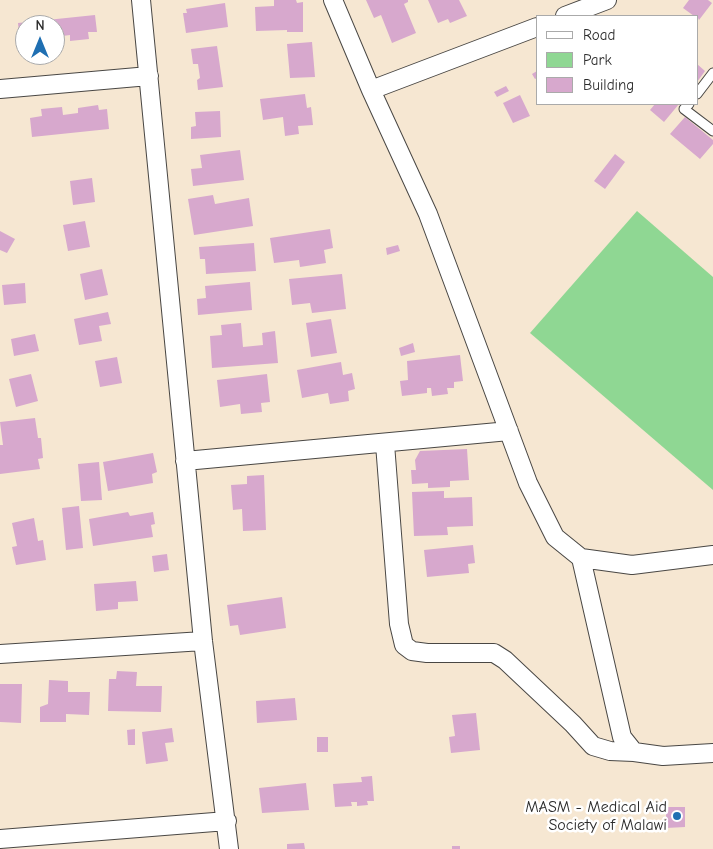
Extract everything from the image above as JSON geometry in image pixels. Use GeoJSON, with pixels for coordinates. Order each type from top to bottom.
{"type":"FeatureCollection","features":[{"type":"Feature","properties":{"kind":"street"},"geometry":{"type":"LineString","coordinates":[[141,0],[203,641],[229,849]]}},
{"type":"Feature","properties":{"kind":"street"},"geometry":{"type":"LineString","coordinates":[[332,0],[428,214],[528,483],[555,537],[581,558],[632,565],[713,555]]}},
{"type":"Feature","properties":{"kind":"street"},"geometry":{"type":"LineString","coordinates":[[568,15],[608,0]]}},
{"type":"Feature","properties":{"kind":"street"},"geometry":{"type":"LineString","coordinates":[[371,90],[536,27]]}},
{"type":"Feature","properties":{"kind":"street"},"geometry":{"type":"LineString","coordinates":[[0,89],[149,76]]}},
{"type":"Feature","properties":{"kind":"street"},"geometry":{"type":"LineString","coordinates":[[186,461],[509,431]]}},
{"type":"Feature","properties":{"kind":"street"},"geometry":{"type":"LineString","coordinates":[[385,444],[399,624],[404,645],[412,651],[427,653],[494,654],[505,660],[560,711],[593,746],[610,751],[662,756],[713,754]]}},
{"type":"Feature","properties":{"kind":"street"},"geometry":{"type":"LineString","coordinates":[[581,558],[622,737],[634,752]]}},
{"type":"Feature","properties":{"kind":"street"},"geometry":{"type":"LineString","coordinates":[[0,654],[203,641]]}},
{"type":"Feature","properties":{"kind":"street"},"geometry":{"type":"LineString","coordinates":[[0,839],[227,821]]}},
{"type":"Feature","properties":{"kind":"lane"},"geometry":{"type":"LineString","coordinates":[[698,93],[713,73]]}},
{"type":"Feature","properties":{"kind":"lane"},"geometry":{"type":"LineString","coordinates":[[688,105],[684,110],[713,131]]}},
{"type":"Feature","properties":{"kind":"green space"},"geometry":{"type":"Polygon","coordinates":[[[637,211],[713,277],[713,490],[530,333],[637,211]]]}},
{"type":"Feature","properties":{"kind":"building"},"geometry":{"type":"Polygon","coordinates":[[[274,0],[296,0],[297,3],[303,2],[303,32],[287,32],[287,30],[256,31],[255,7],[274,6],[274,0]]]}},
{"type":"Feature","properties":{"kind":"building"},"geometry":{"type":"Polygon","coordinates":[[[366,0],[408,0],[404,4],[416,33],[392,43],[381,15],[374,18],[366,0]]]}},
{"type":"Feature","properties":{"kind":"building"},"geometry":{"type":"Polygon","coordinates":[[[428,0],[459,0],[467,16],[450,23],[448,19],[438,23],[428,0]]]}},
{"type":"Feature","properties":{"kind":"building"},"geometry":{"type":"Polygon","coordinates":[[[689,0],[708,0],[712,3],[699,20],[698,15],[693,15],[683,8],[689,0]]]}},
{"type":"Feature","properties":{"kind":"building"},"geometry":{"type":"Polygon","coordinates":[[[225,3],[228,27],[186,33],[183,13],[187,13],[186,9],[225,3]]]}},
{"type":"Feature","properties":{"kind":"building"},"geometry":{"type":"Polygon","coordinates":[[[95,15],[97,32],[88,32],[89,39],[70,41],[70,35],[65,36],[65,18],[95,15]]]}},
{"type":"Feature","properties":{"kind":"building"},"geometry":{"type":"Polygon","coordinates":[[[312,42],[315,77],[290,78],[287,44],[312,42]]]}},
{"type":"Feature","properties":{"kind":"building"},"geometry":{"type":"Polygon","coordinates":[[[217,46],[223,87],[198,90],[197,80],[200,78],[198,64],[193,64],[191,49],[217,46]]]}},
{"type":"Feature","properties":{"kind":"building"},"geometry":{"type":"Polygon","coordinates":[[[698,65],[705,71],[698,81],[698,65]]]}},
{"type":"Feature","properties":{"kind":"building"},"geometry":{"type":"Polygon","coordinates":[[[536,72],[536,78],[535,79],[532,74],[536,72]]]}},
{"type":"Feature","properties":{"kind":"building"},"geometry":{"type":"Polygon","coordinates":[[[506,86],[509,91],[497,97],[494,92],[506,86]]]}},
{"type":"Feature","properties":{"kind":"building"},"geometry":{"type":"Polygon","coordinates":[[[305,94],[307,108],[311,107],[313,125],[298,126],[299,134],[285,136],[283,117],[263,120],[260,99],[305,94]]]}},
{"type":"Feature","properties":{"kind":"building"},"geometry":{"type":"Polygon","coordinates":[[[520,95],[530,116],[513,123],[503,103],[520,95]]]}},
{"type":"Feature","properties":{"kind":"building"},"geometry":{"type":"Polygon","coordinates":[[[98,105],[99,110],[107,109],[109,129],[32,137],[30,118],[42,116],[41,109],[62,107],[63,115],[78,113],[78,108],[98,105]]]}},
{"type":"Feature","properties":{"kind":"building"},"geometry":{"type":"Polygon","coordinates":[[[654,105],[678,105],[664,122],[650,110],[654,105]]]}},
{"type":"Feature","properties":{"kind":"building"},"geometry":{"type":"Polygon","coordinates":[[[220,111],[221,137],[191,139],[191,127],[196,126],[195,112],[220,111]]]}},
{"type":"Feature","properties":{"kind":"building"},"geometry":{"type":"Polygon","coordinates":[[[685,117],[713,140],[713,144],[700,159],[670,134],[685,117]]]}},
{"type":"Feature","properties":{"kind":"building"},"geometry":{"type":"Polygon","coordinates":[[[240,150],[244,180],[193,186],[191,169],[202,168],[200,155],[240,150]]]}},
{"type":"Feature","properties":{"kind":"building"},"geometry":{"type":"Polygon","coordinates":[[[615,154],[625,162],[605,189],[594,181],[615,154]]]}},
{"type":"Feature","properties":{"kind":"building"},"geometry":{"type":"Polygon","coordinates":[[[92,178],[95,202],[73,205],[70,181],[92,178]]]}},
{"type":"Feature","properties":{"kind":"building"},"geometry":{"type":"Polygon","coordinates":[[[213,195],[215,204],[249,198],[253,226],[194,235],[188,199],[213,195]]]}},
{"type":"Feature","properties":{"kind":"building"},"geometry":{"type":"Polygon","coordinates":[[[85,221],[90,247],[68,251],[63,225],[85,221]]]}},
{"type":"Feature","properties":{"kind":"building"},"geometry":{"type":"Polygon","coordinates":[[[330,229],[333,248],[324,250],[326,263],[300,267],[299,260],[274,263],[270,238],[330,229]]]}},
{"type":"Feature","properties":{"kind":"building"},"geometry":{"type":"Polygon","coordinates":[[[0,231],[15,239],[7,253],[0,250],[0,231]]]}},
{"type":"Feature","properties":{"kind":"building"},"geometry":{"type":"Polygon","coordinates":[[[254,243],[256,271],[206,274],[205,259],[200,259],[199,247],[254,243]]]}},
{"type":"Feature","properties":{"kind":"building"},"geometry":{"type":"Polygon","coordinates":[[[398,245],[400,251],[387,255],[386,248],[398,245]]]}},
{"type":"Feature","properties":{"kind":"building"},"geometry":{"type":"Polygon","coordinates":[[[102,269],[108,295],[85,300],[80,274],[102,269]]]}},
{"type":"Feature","properties":{"kind":"building"},"geometry":{"type":"Polygon","coordinates":[[[342,274],[346,309],[312,313],[310,303],[292,305],[289,279],[342,274]]]}},
{"type":"Feature","properties":{"kind":"building"},"geometry":{"type":"Polygon","coordinates":[[[250,282],[252,310],[198,315],[197,299],[206,298],[205,286],[250,282]]]}},
{"type":"Feature","properties":{"kind":"building"},"geometry":{"type":"Polygon","coordinates":[[[25,283],[26,303],[4,305],[2,285],[25,283]]]}},
{"type":"Feature","properties":{"kind":"building"},"geometry":{"type":"Polygon","coordinates":[[[108,312],[111,324],[99,326],[102,341],[79,345],[74,319],[108,312]]]}},
{"type":"Feature","properties":{"kind":"building"},"geometry":{"type":"Polygon","coordinates":[[[331,319],[337,353],[311,357],[306,323],[331,319]]]}},
{"type":"Feature","properties":{"kind":"building"},"geometry":{"type":"Polygon","coordinates":[[[241,323],[243,347],[263,345],[262,333],[275,331],[278,363],[212,368],[210,336],[222,335],[221,325],[241,323]]]}},
{"type":"Feature","properties":{"kind":"building"},"geometry":{"type":"Polygon","coordinates":[[[35,334],[39,351],[14,356],[11,339],[35,334]]]}},
{"type":"Feature","properties":{"kind":"building"},"geometry":{"type":"Polygon","coordinates":[[[413,343],[415,352],[401,356],[399,348],[413,343]]]}},
{"type":"Feature","properties":{"kind":"building"},"geometry":{"type":"Polygon","coordinates":[[[460,355],[463,381],[454,382],[454,388],[447,388],[448,394],[432,396],[431,388],[427,388],[427,393],[402,396],[400,381],[408,380],[407,361],[460,355]]]}},
{"type":"Feature","properties":{"kind":"building"},"geometry":{"type":"Polygon","coordinates":[[[117,357],[122,383],[100,387],[95,361],[117,357]]]}},
{"type":"Feature","properties":{"kind":"building"},"geometry":{"type":"Polygon","coordinates":[[[341,362],[343,375],[352,373],[355,389],[348,391],[349,401],[330,404],[328,393],[302,398],[297,370],[341,362]]]}},
{"type":"Feature","properties":{"kind":"building"},"geometry":{"type":"Polygon","coordinates":[[[31,374],[38,401],[16,407],[9,379],[31,374]]]}},
{"type":"Feature","properties":{"kind":"building"},"geometry":{"type":"Polygon","coordinates":[[[267,374],[270,402],[261,403],[262,412],[241,414],[240,404],[220,407],[217,380],[267,374]]]}},
{"type":"Feature","properties":{"kind":"building"},"geometry":{"type":"Polygon","coordinates":[[[35,418],[38,438],[41,438],[43,458],[38,459],[40,469],[0,474],[0,445],[3,445],[0,422],[35,418]]]}},
{"type":"Feature","properties":{"kind":"building"},"geometry":{"type":"Polygon","coordinates":[[[467,449],[469,480],[450,481],[450,487],[428,488],[428,483],[412,484],[411,470],[416,470],[415,460],[420,451],[467,449]]]}},
{"type":"Feature","properties":{"kind":"building"},"geometry":{"type":"Polygon","coordinates":[[[153,453],[157,472],[152,474],[153,483],[108,491],[103,462],[153,453]]]}},
{"type":"Feature","properties":{"kind":"building"},"geometry":{"type":"Polygon","coordinates":[[[99,462],[102,500],[81,501],[78,464],[99,462]]]}},
{"type":"Feature","properties":{"kind":"building"},"geometry":{"type":"Polygon","coordinates":[[[264,475],[266,530],[243,531],[242,509],[233,510],[231,485],[247,484],[247,476],[264,475]]]}},
{"type":"Feature","properties":{"kind":"building"},"geometry":{"type":"Polygon","coordinates":[[[444,491],[444,498],[472,497],[473,526],[447,527],[448,535],[414,536],[412,492],[444,491]]]}},
{"type":"Feature","properties":{"kind":"building"},"geometry":{"type":"Polygon","coordinates":[[[79,506],[83,548],[66,550],[62,508],[79,506]]]}},
{"type":"Feature","properties":{"kind":"building"},"geometry":{"type":"Polygon","coordinates":[[[128,512],[130,516],[153,512],[155,524],[151,525],[153,537],[93,546],[89,519],[128,512]]]}},
{"type":"Feature","properties":{"kind":"building"},"geometry":{"type":"Polygon","coordinates":[[[34,518],[38,541],[43,540],[46,560],[16,565],[12,547],[17,546],[12,523],[34,518]]]}},
{"type":"Feature","properties":{"kind":"building"},"geometry":{"type":"Polygon","coordinates":[[[473,545],[475,563],[468,564],[469,573],[427,577],[424,550],[473,545]]]}},
{"type":"Feature","properties":{"kind":"building"},"geometry":{"type":"Polygon","coordinates":[[[167,554],[169,570],[154,572],[152,556],[167,554]]]}},
{"type":"Feature","properties":{"kind":"building"},"geometry":{"type":"Polygon","coordinates":[[[136,581],[138,601],[118,602],[118,609],[96,611],[94,584],[136,581]]]}},
{"type":"Feature","properties":{"kind":"building"},"geometry":{"type":"Polygon","coordinates":[[[282,597],[286,628],[240,635],[238,625],[230,626],[227,605],[282,597]]]}},
{"type":"Feature","properties":{"kind":"building"},"geometry":{"type":"Polygon","coordinates":[[[117,671],[137,672],[136,686],[162,686],[161,712],[108,711],[109,679],[116,679],[117,671]]]}},
{"type":"Feature","properties":{"kind":"building"},"geometry":{"type":"Polygon","coordinates":[[[49,680],[68,681],[68,692],[90,692],[89,715],[66,714],[66,722],[40,722],[40,707],[48,704],[49,680]]]}},
{"type":"Feature","properties":{"kind":"building"},"geometry":{"type":"Polygon","coordinates":[[[0,684],[22,684],[21,723],[0,722],[0,684]]]}},
{"type":"Feature","properties":{"kind":"building"},"geometry":{"type":"Polygon","coordinates":[[[295,698],[297,720],[257,723],[256,701],[295,698]]]}},
{"type":"Feature","properties":{"kind":"building"},"geometry":{"type":"Polygon","coordinates":[[[476,713],[480,750],[451,753],[449,737],[455,736],[452,715],[476,713]]]}},
{"type":"Feature","properties":{"kind":"building"},"geometry":{"type":"Polygon","coordinates":[[[172,728],[174,742],[165,743],[168,761],[146,764],[142,732],[172,728]]]}},
{"type":"Feature","properties":{"kind":"building"},"geometry":{"type":"Polygon","coordinates":[[[135,729],[135,745],[128,745],[127,730],[135,729]]]}},
{"type":"Feature","properties":{"kind":"building"},"geometry":{"type":"Polygon","coordinates":[[[317,737],[328,737],[328,752],[317,752],[317,737]]]}},
{"type":"Feature","properties":{"kind":"building"},"geometry":{"type":"Polygon","coordinates":[[[372,776],[374,801],[367,801],[368,805],[357,806],[357,802],[351,802],[352,806],[335,807],[333,784],[362,782],[361,777],[372,776]]]}},
{"type":"Feature","properties":{"kind":"building"},"geometry":{"type":"Polygon","coordinates":[[[306,783],[309,810],[262,813],[259,788],[306,783]]]}},
{"type":"Feature","properties":{"kind":"building"},"geometry":{"type":"Polygon","coordinates":[[[666,807],[685,807],[685,827],[666,828],[666,807]]]}},
{"type":"Feature","properties":{"kind":"building"},"geometry":{"type":"Polygon","coordinates":[[[304,843],[305,849],[287,849],[287,844],[304,843]]]}},
{"type":"Feature","properties":{"kind":"building"},"geometry":{"type":"Polygon","coordinates":[[[452,846],[460,846],[460,849],[452,849],[452,846]]]}},
{"type":"Feature","properties":{"kind":"place","name":"MASM - Medical Aid Society of Malawi"},"geometry":{"type":"Point","coordinates":[677,816]}}]}
